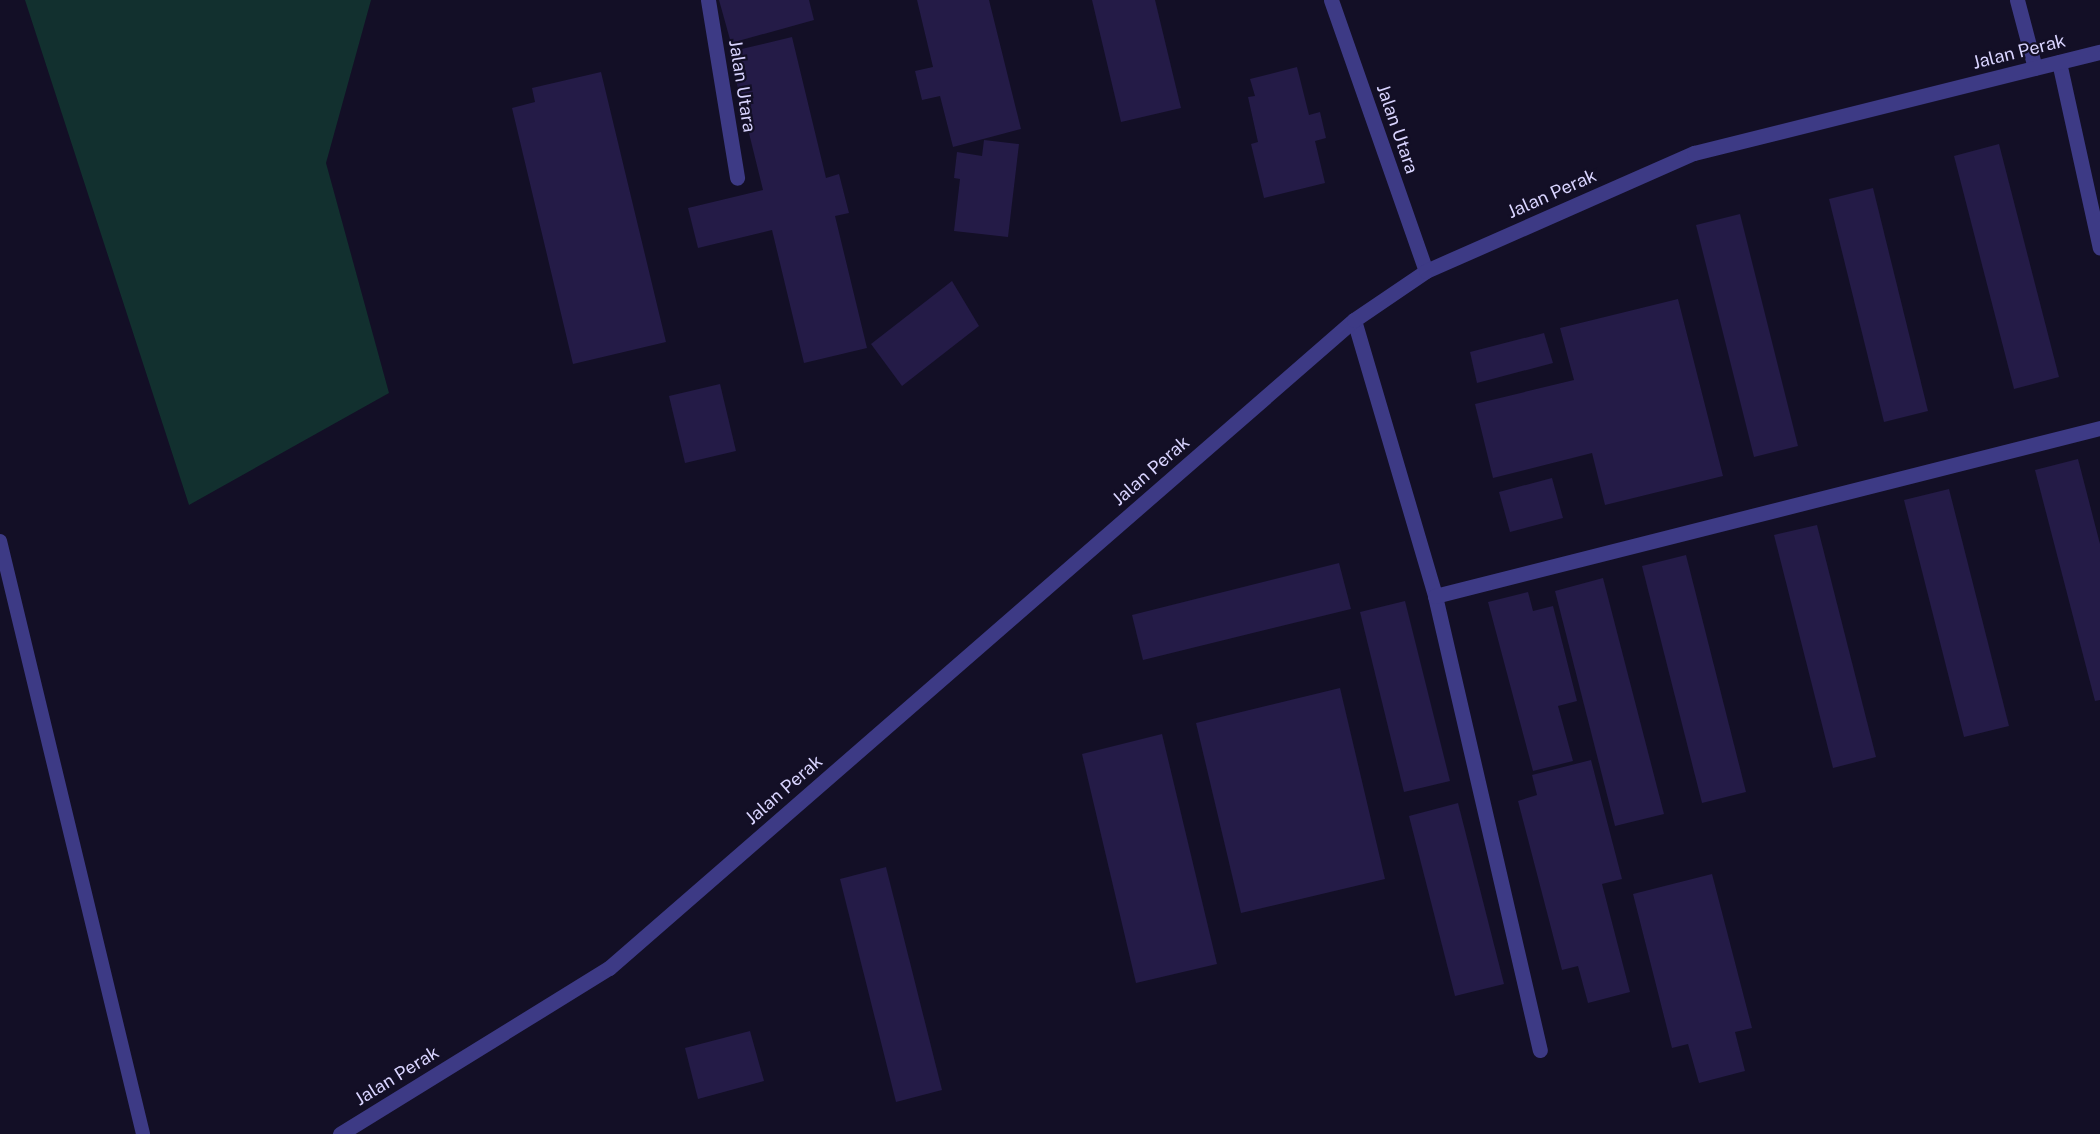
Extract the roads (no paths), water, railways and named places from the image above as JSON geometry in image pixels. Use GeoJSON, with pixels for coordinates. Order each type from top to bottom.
{"type":"FeatureCollection","features":[{"type":"Feature","properties":{"kind":"street","name":"Jalan Utara"},"geometry":{"type":"LineString","coordinates":[[708,0],[737,178]]}},
{"type":"Feature","properties":{"kind":"street","name":"Jalan Utara"},"geometry":{"type":"LineString","coordinates":[[1331,0],[1426,271]]}},
{"type":"Feature","properties":{"kind":"street"},"geometry":{"type":"LineString","coordinates":[[2017,0],[2035,68]]}},
{"type":"Feature","properties":{"kind":"street","name":"Jalan Perak"},"geometry":{"type":"LineString","coordinates":[[340,1134],[609,968],[1354,320],[1426,271],[1694,153],[2100,52]]}},
{"type":"Feature","properties":{"kind":"street"},"geometry":{"type":"LineString","coordinates":[[2059,62],[2100,248]]}},
{"type":"Feature","properties":{"kind":"street"},"geometry":{"type":"LineString","coordinates":[[1354,320],[1434,596],[1540,1050]]}},
{"type":"Feature","properties":{"kind":"street"},"geometry":{"type":"LineString","coordinates":[[1434,596],[2100,428]]}},
{"type":"Feature","properties":{"kind":"lane"},"geometry":{"type":"LineString","coordinates":[[0,541],[143,1134]]}}]}
